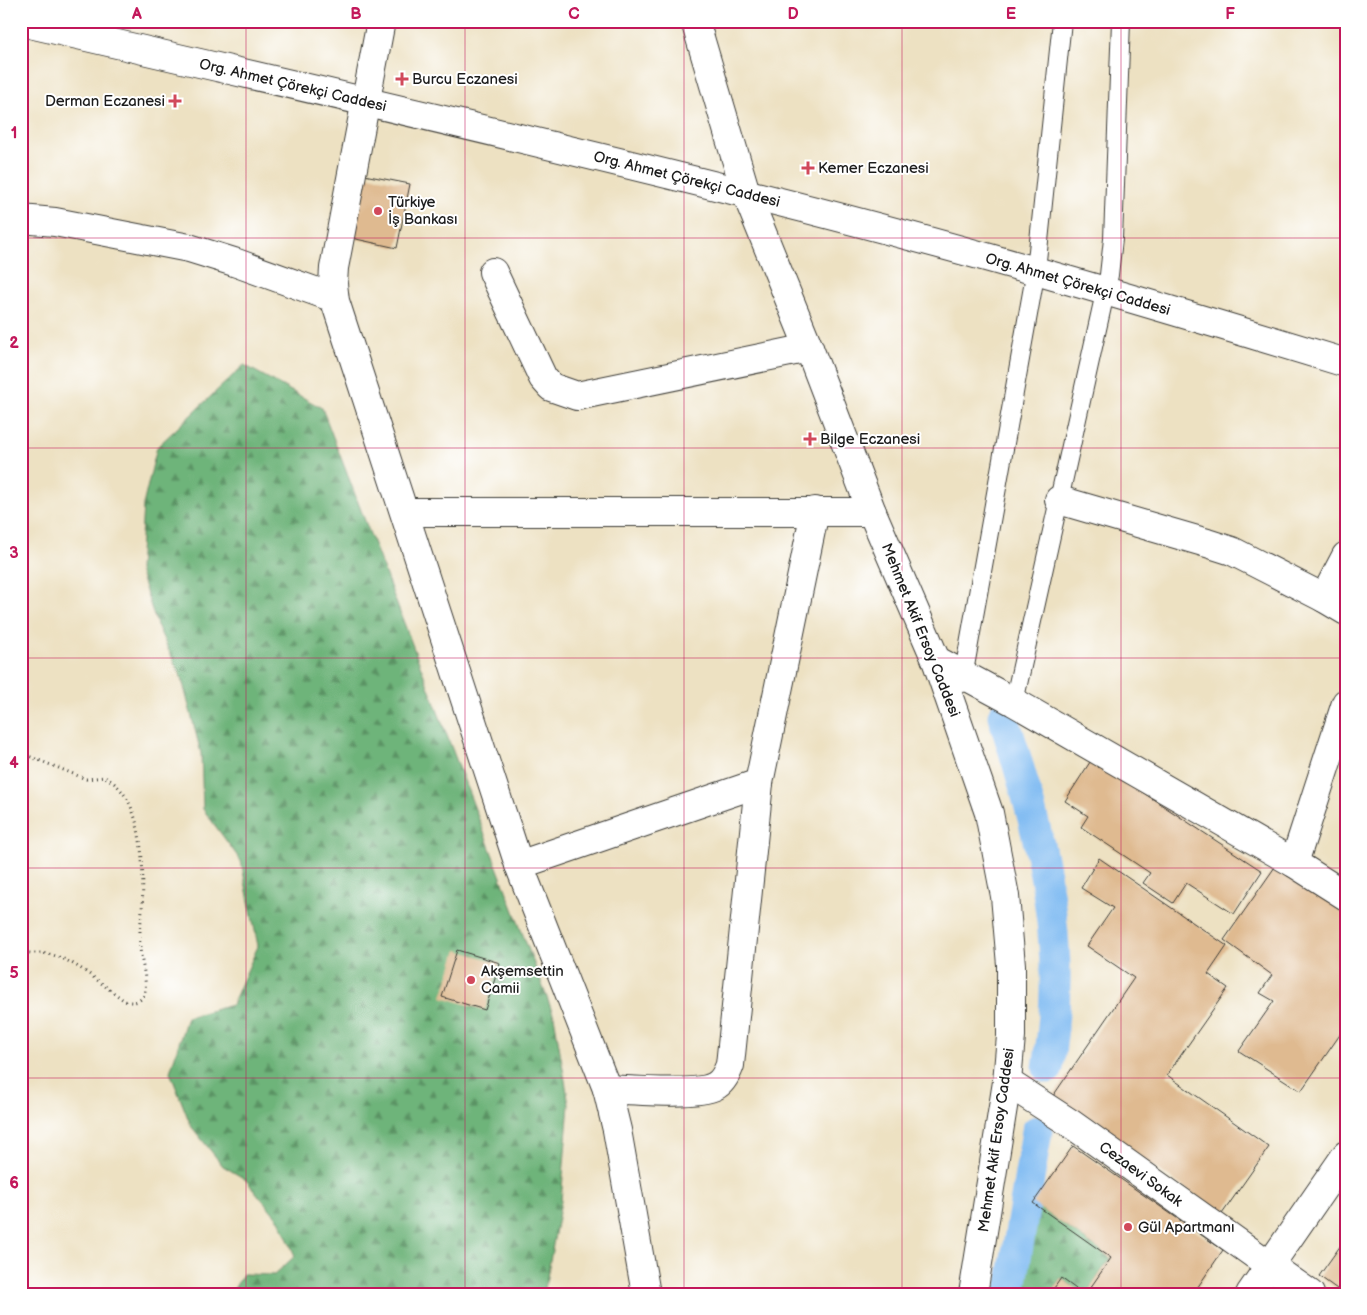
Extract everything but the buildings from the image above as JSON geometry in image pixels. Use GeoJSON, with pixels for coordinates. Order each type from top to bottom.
{"type":"FeatureCollection","features":[{"type":"Feature","properties":{"kind":"street"},"geometry":{"type":"LineString","coordinates":[[381,21],[334,268],[334,298],[519,865],[607,1090],[617,1130],[646,1294]]}},
{"type":"Feature","properties":{"kind":"street","name":"Mehmet Akif Ersoy Caddesi"},"geometry":{"type":"LineString","coordinates":[[694,21],[746,193],[809,348],[872,512],[936,660],[989,813],[1004,896],[1011,964],[1011,1036],[1007,1082],[973,1294]]}},
{"type":"Feature","properties":{"kind":"street","name":"Org. Ahmet Çörekçi Caddesi"},"geometry":{"type":"LineString","coordinates":[[21,22],[367,102],[746,193],[1036,270],[1346,363]]}},
{"type":"Feature","properties":{"kind":"street"},"geometry":{"type":"LineString","coordinates":[[21,219],[55,222],[189,248],[334,298]]}},
{"type":"Feature","properties":{"kind":"street"},"geometry":{"type":"LineString","coordinates":[[493,272],[543,378],[551,386],[577,396],[809,348]]}},
{"type":"Feature","properties":{"kind":"street"},"geometry":{"type":"LineString","coordinates":[[1059,500],[1232,551],[1335,604],[1346,556]]}},
{"type":"Feature","properties":{"kind":"street"},"geometry":{"type":"LineString","coordinates":[[607,1090],[699,1091],[717,1086],[725,1077],[730,1065],[759,783],[815,511]]}},
{"type":"Feature","properties":{"kind":"street"},"geometry":{"type":"LineString","coordinates":[[405,512],[872,512]]}},
{"type":"Feature","properties":{"kind":"street"},"geometry":{"type":"LineString","coordinates":[[936,660],[1014,702],[1294,863],[1346,896]]}},
{"type":"Feature","properties":{"kind":"street"},"geometry":{"type":"LineString","coordinates":[[1294,863],[1346,703]]}},
{"type":"Feature","properties":{"kind":"street"},"geometry":{"type":"LineString","coordinates":[[519,865],[759,783]]}},
{"type":"Feature","properties":{"kind":"street","name":"Cezaevi Sokak"},"geometry":{"type":"LineString","coordinates":[[1007,1082],[1070,1123],[1310,1294]]}},
{"type":"Feature","properties":{"kind":"street"},"geometry":{"type":"LineString","coordinates":[[1250,1294],[1346,1155]]}},
{"type":"Feature","properties":{"kind":"lane"},"geometry":{"type":"LineString","coordinates":[[956,718],[1036,270],[1062,21]]}},
{"type":"Feature","properties":{"kind":"lane"},"geometry":{"type":"LineString","coordinates":[[1014,702],[1106,290],[1112,253],[1121,21]]}},
{"type":"Feature","properties":{"kind":"path"},"geometry":{"type":"LineString","coordinates":[[21,753],[86,779],[105,777],[119,788],[129,803],[137,822],[140,839],[142,907],[140,944],[145,991],[142,998],[137,1002],[131,1003],[125,1001],[77,967],[57,956],[36,952],[21,954]]}},
{"type":"Feature","properties":{"kind":"green space"},"geometry":{"type":"Polygon","coordinates":[[[244,365],[322,408],[554,1016],[569,1104],[561,1201],[544,1294],[233,1294],[243,1274],[274,1275],[295,1256],[280,1221],[245,1179],[223,1166],[191,1126],[170,1072],[187,1017],[232,1005],[258,946],[241,861],[203,809],[201,753],[182,679],[157,625],[139,570],[143,505],[157,447],[244,365]]]}},
{"type":"Feature","properties":{"kind":"green space"},"geometry":{"type":"Polygon","coordinates":[[[1033,1203],[1111,1258],[1086,1294],[1083,1294],[1061,1278],[1050,1294],[1016,1294],[1033,1203]]]}},
{"type":"Feature","properties":{"kind":"waterway"},"geometry":{"type":"LineString","coordinates":[[1003,716],[1036,830],[1051,917],[1055,961],[1055,992],[1048,1068]]}},
{"type":"Feature","properties":{"kind":"waterway"},"geometry":{"type":"LineString","coordinates":[[1010,1294],[1037,1131]]}},
{"type":"Feature","properties":{"kind":"place","name":"Burcu Eczanesi"},"geometry":{"type":"Point","coordinates":[402,79]}},
{"type":"Feature","properties":{"kind":"place","name":"Derman Eczanesi"},"geometry":{"type":"Point","coordinates":[175,101]}},
{"type":"Feature","properties":{"kind":"place","name":"Kemer Eczanesi"},"geometry":{"type":"Point","coordinates":[808,168]}},
{"type":"Feature","properties":{"kind":"place","name":"Türkiye İş Bankası"},"geometry":{"type":"Point","coordinates":[378,211]}},
{"type":"Feature","properties":{"kind":"place","name":"Bilge Eczanesi"},"geometry":{"type":"Point","coordinates":[810,439]}},
{"type":"Feature","properties":{"kind":"place","name":"Akşemsettin Camii"},"geometry":{"type":"Point","coordinates":[471,980]}},
{"type":"Feature","properties":{"kind":"place","name":"Gül Apartmanı"},"geometry":{"type":"Point","coordinates":[1128,1227]}}]}
